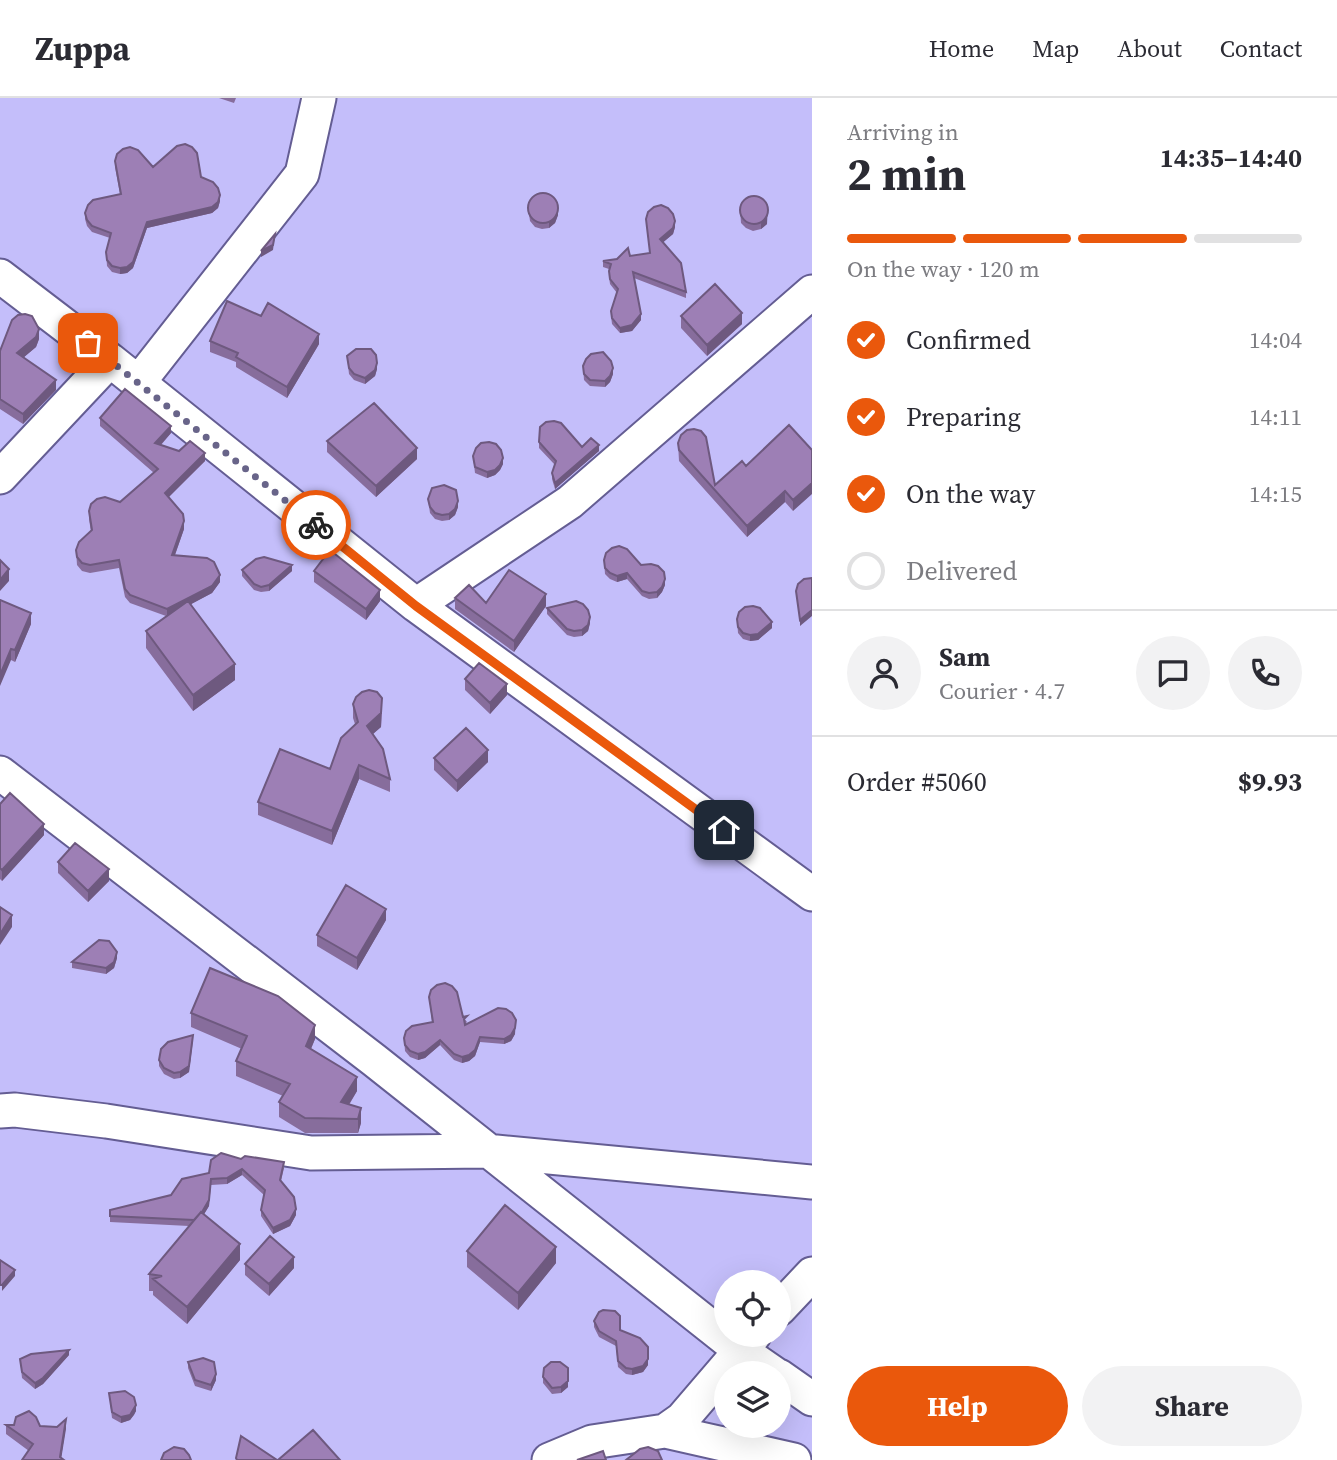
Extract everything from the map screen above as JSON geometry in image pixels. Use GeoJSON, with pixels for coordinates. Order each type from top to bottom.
{"type":"FeatureCollection","features":[{"type":"Feature","properties":{"kind":"street"},"geometry":{"type":"LineString","coordinates":[[138,383],[302,174],[319,98]]}},
{"type":"Feature","properties":{"kind":"street"},"geometry":{"type":"LineString","coordinates":[[0,276],[110,360],[416,606],[812,894]]}},
{"type":"Feature","properties":{"kind":"street"},"geometry":{"type":"LineString","coordinates":[[416,606],[570,502],[812,292]]}},
{"type":"Feature","properties":{"kind":"street"},"geometry":{"type":"LineString","coordinates":[[0,477],[110,360]]}},
{"type":"Feature","properties":{"kind":"street"},"geometry":{"type":"LineString","coordinates":[[0,773],[363,1051],[486,1151],[714,1319]]}},
{"type":"Feature","properties":{"kind":"street"},"geometry":{"type":"LineString","coordinates":[[0,1111],[15,1110],[106,1121],[311,1153],[486,1151],[812,1182]]}},
{"type":"Feature","properties":{"kind":"street"},"geometry":{"type":"LineString","coordinates":[[791,1296],[812,1274]]}},
{"type":"Feature","properties":{"kind":"street"},"geometry":{"type":"LineString","coordinates":[[665,1431],[682,1419],[744,1347]]}},
{"type":"Feature","properties":{"kind":"street"},"geometry":{"type":"LineString","coordinates":[[751,1347],[764,1361]]}},
{"type":"Feature","properties":{"kind":"street"},"geometry":{"type":"LineString","coordinates":[[791,1384],[812,1398]]}},
{"type":"Feature","properties":{"kind":"street"},"geometry":{"type":"LineString","coordinates":[[549,1460],[592,1442],[665,1431],[794,1460]]}},
{"type":"Feature","properties":{"kind":"building"},"geometry":{"type":"Polygon","coordinates":[[[185,144],[197,153],[201,177],[213,182],[218,188],[218,202],[212,207],[147,222],[133,262],[127,267],[112,266],[107,260],[106,252],[111,233],[92,226],[85,213],[93,200],[121,194],[115,161],[117,154],[130,147],[138,150],[153,167],[177,146],[185,144]]]}},
{"type":"Feature","properties":{"kind":"building"},"geometry":{"type":"Polygon","coordinates":[[[543,193],[553,198],[558,208],[553,218],[543,223],[533,218],[528,208],[533,198],[543,193]]]}},
{"type":"Feature","properties":{"kind":"building"},"geometry":{"type":"Polygon","coordinates":[[[754,196],[764,200],[768,210],[764,220],[754,224],[744,220],[740,210],[744,200],[754,196]]]}},
{"type":"Feature","properties":{"kind":"building"},"geometry":{"type":"Polygon","coordinates":[[[661,205],[668,208],[675,221],[673,228],[660,239],[681,263],[686,292],[633,272],[641,314],[632,325],[620,328],[612,318],[611,311],[618,289],[610,279],[611,264],[603,261],[617,259],[628,248],[630,256],[650,253],[646,219],[648,212],[661,205]]]}},
{"type":"Feature","properties":{"kind":"building"},"geometry":{"type":"Polygon","coordinates":[[[275,234],[273,245],[261,251],[275,234]]]}},
{"type":"Feature","properties":{"kind":"building"},"geometry":{"type":"Polygon","coordinates":[[[715,284],[742,313],[707,345],[681,316],[715,284]]]}},
{"type":"Feature","properties":{"kind":"building"},"geometry":{"type":"Polygon","coordinates":[[[227,301],[261,316],[268,303],[319,334],[287,387],[236,357],[238,353],[210,341],[227,301]]]}},
{"type":"Feature","properties":{"kind":"building"},"geometry":{"type":"Polygon","coordinates":[[[25,314],[32,316],[39,329],[36,337],[17,353],[56,380],[23,414],[0,399],[0,351],[12,320],[25,314]]]}},
{"type":"Feature","properties":{"kind":"building"},"geometry":{"type":"Polygon","coordinates":[[[356,349],[371,349],[376,355],[375,370],[365,378],[354,374],[349,368],[347,356],[356,349]]]}},
{"type":"Feature","properties":{"kind":"building"},"geometry":{"type":"Polygon","coordinates":[[[603,352],[611,361],[613,368],[610,376],[605,381],[590,380],[584,374],[586,359],[591,354],[603,352]]]}},
{"type":"Feature","properties":{"kind":"building"},"geometry":{"type":"Polygon","coordinates":[[[125,389],[171,426],[155,443],[179,451],[190,441],[205,453],[165,493],[183,514],[184,521],[172,555],[207,558],[214,562],[220,575],[212,586],[167,609],[130,595],[125,589],[119,560],[90,565],[82,563],[77,557],[79,542],[92,530],[89,511],[91,504],[105,497],[120,502],[158,469],[100,418],[125,389]]]}},
{"type":"Feature","properties":{"kind":"building"},"geometry":{"type":"Polygon","coordinates":[[[374,403],[417,448],[376,486],[327,441],[374,403]]]}},
{"type":"Feature","properties":{"kind":"building"},"geometry":{"type":"Polygon","coordinates":[[[546,422],[561,423],[582,447],[591,438],[599,445],[555,483],[552,473],[556,461],[539,442],[540,427],[546,422]]]}},
{"type":"Feature","properties":{"kind":"building"},"geometry":{"type":"Polygon","coordinates":[[[789,425],[812,450],[812,483],[793,500],[785,491],[747,526],[679,450],[681,435],[687,430],[701,431],[706,437],[715,485],[742,461],[746,466],[789,425]]]}},
{"type":"Feature","properties":{"kind":"building"},"geometry":{"type":"Polygon","coordinates":[[[481,443],[496,444],[503,458],[495,470],[487,472],[475,467],[473,456],[481,443]]]}},
{"type":"Feature","properties":{"kind":"building"},"geometry":{"type":"Polygon","coordinates":[[[444,485],[456,490],[458,501],[455,509],[442,515],[435,513],[428,499],[432,488],[444,485]]]}},
{"type":"Feature","properties":{"kind":"building"},"geometry":{"type":"Polygon","coordinates":[[[619,546],[627,549],[641,565],[658,566],[664,572],[665,579],[657,592],[642,591],[627,573],[617,576],[605,568],[606,553],[619,546]]]}},
{"type":"Feature","properties":{"kind":"building"},"geometry":{"type":"Polygon","coordinates":[[[330,550],[380,590],[366,609],[314,571],[330,550]]]}},
{"type":"Feature","properties":{"kind":"building"},"geometry":{"type":"Polygon","coordinates":[[[264,557],[292,565],[269,585],[261,587],[254,584],[242,570],[256,559],[264,557]]]}},
{"type":"Feature","properties":{"kind":"building"},"geometry":{"type":"Polygon","coordinates":[[[0,560],[9,569],[0,580],[0,560]]]}},
{"type":"Feature","properties":{"kind":"building"},"geometry":{"type":"Polygon","coordinates":[[[509,570],[546,594],[514,641],[455,598],[469,585],[486,603],[509,570]]]}},
{"type":"Feature","properties":{"kind":"building"},"geometry":{"type":"Polygon","coordinates":[[[812,578],[812,610],[800,620],[796,591],[798,584],[804,579],[812,578]]]}},
{"type":"Feature","properties":{"kind":"building"},"geometry":{"type":"Polygon","coordinates":[[[0,600],[31,613],[15,650],[11,649],[0,675],[0,600]]]}},
{"type":"Feature","properties":{"kind":"building"},"geometry":{"type":"Polygon","coordinates":[[[188,601],[235,664],[193,695],[146,631],[188,601]]]}},
{"type":"Feature","properties":{"kind":"building"},"geometry":{"type":"Polygon","coordinates":[[[576,601],[583,604],[590,617],[588,625],[582,630],[574,631],[567,629],[547,608],[576,601]]]}},
{"type":"Feature","properties":{"kind":"building"},"geometry":{"type":"Polygon","coordinates":[[[745,607],[760,608],[772,622],[758,634],[750,635],[743,633],[738,627],[737,619],[739,612],[745,607]]]}},
{"type":"Feature","properties":{"kind":"building"},"geometry":{"type":"Polygon","coordinates":[[[479,663],[507,684],[490,703],[465,679],[479,663]]]}},
{"type":"Feature","properties":{"kind":"building"},"geometry":{"type":"Polygon","coordinates":[[[369,690],[377,692],[382,698],[381,713],[367,726],[383,749],[390,779],[359,765],[332,831],[258,802],[280,749],[330,769],[341,738],[358,722],[353,704],[356,697],[369,690]]]}},
{"type":"Feature","properties":{"kind":"building"},"geometry":{"type":"Polygon","coordinates":[[[466,728],[488,750],[457,781],[434,758],[466,728]]]}},
{"type":"Feature","properties":{"kind":"building"},"geometry":{"type":"Polygon","coordinates":[[[10,793],[44,824],[2,870],[0,804],[10,793]]]}},
{"type":"Feature","properties":{"kind":"building"},"geometry":{"type":"Polygon","coordinates":[[[75,843],[109,869],[88,891],[58,862],[75,843]]]}},
{"type":"Feature","properties":{"kind":"building"},"geometry":{"type":"Polygon","coordinates":[[[346,885],[386,909],[357,958],[317,935],[346,885]]]}},
{"type":"Feature","properties":{"kind":"building"},"geometry":{"type":"Polygon","coordinates":[[[0,907],[12,915],[0,934],[0,907]]]}},
{"type":"Feature","properties":{"kind":"building"},"geometry":{"type":"Polygon","coordinates":[[[99,940],[109,941],[117,952],[114,962],[106,968],[72,962],[99,940]]]}},
{"type":"Feature","properties":{"kind":"building"},"geometry":{"type":"Polygon","coordinates":[[[210,968],[278,996],[315,1025],[306,1046],[357,1077],[341,1102],[361,1108],[358,1119],[305,1118],[279,1102],[290,1084],[236,1061],[247,1036],[191,1013],[210,968]]]}},
{"type":"Feature","properties":{"kind":"building"},"geometry":{"type":"Polygon","coordinates":[[[445,983],[457,992],[463,1017],[467,1016],[464,1019],[465,1025],[498,1008],[506,1009],[516,1020],[511,1035],[504,1039],[480,1037],[475,1050],[462,1057],[454,1054],[440,1040],[425,1052],[418,1054],[410,1051],[405,1045],[406,1031],[412,1026],[433,1022],[429,997],[431,990],[445,983]]]}},
{"type":"Feature","properties":{"kind":"building"},"geometry":{"type":"Polygon","coordinates":[[[193,1035],[189,1066],[174,1073],[164,1068],[159,1060],[161,1049],[168,1042],[193,1035]]]}},
{"type":"Feature","properties":{"kind":"building"},"geometry":{"type":"Polygon","coordinates":[[[221,1153],[241,1159],[245,1156],[284,1162],[280,1180],[294,1197],[296,1209],[290,1220],[273,1228],[261,1210],[265,1190],[242,1169],[227,1178],[211,1179],[209,1200],[194,1220],[110,1216],[110,1210],[171,1195],[182,1179],[209,1173],[211,1160],[221,1153]]]}},
{"type":"Feature","properties":{"kind":"building"},"geometry":{"type":"Polygon","coordinates":[[[505,1205],[556,1247],[518,1293],[467,1251],[505,1205]]]}},
{"type":"Feature","properties":{"kind":"building"},"geometry":{"type":"Polygon","coordinates":[[[201,1212],[240,1244],[187,1307],[153,1279],[162,1276],[149,1274],[201,1212]]]}},
{"type":"Feature","properties":{"kind":"building"},"geometry":{"type":"Polygon","coordinates":[[[270,1236],[294,1257],[269,1284],[245,1264],[270,1236]]]}},
{"type":"Feature","properties":{"kind":"building"},"geometry":{"type":"Polygon","coordinates":[[[0,1260],[15,1270],[2,1285],[0,1285],[0,1260]]]}},
{"type":"Feature","properties":{"kind":"building"},"geometry":{"type":"Polygon","coordinates":[[[603,1310],[615,1311],[620,1316],[620,1330],[640,1338],[648,1347],[648,1359],[643,1366],[626,1368],[618,1361],[616,1341],[599,1331],[594,1321],[603,1310]]]}},
{"type":"Feature","properties":{"kind":"building"},"geometry":{"type":"Polygon","coordinates":[[[69,1350],[35,1383],[22,1372],[20,1359],[31,1354],[69,1350]]]}},
{"type":"Feature","properties":{"kind":"building"},"geometry":{"type":"Polygon","coordinates":[[[203,1358],[214,1362],[216,1374],[211,1385],[195,1380],[188,1362],[203,1358]]]}},
{"type":"Feature","properties":{"kind":"building"},"geometry":{"type":"Polygon","coordinates":[[[551,1362],[560,1362],[568,1368],[568,1381],[561,1387],[552,1388],[543,1377],[544,1368],[551,1362]]]}},
{"type":"Feature","properties":{"kind":"building"},"geometry":{"type":"Polygon","coordinates":[[[125,1391],[134,1397],[136,1405],[130,1415],[121,1417],[112,1412],[109,1393],[125,1391]]]}},
{"type":"Feature","properties":{"kind":"building"},"geometry":{"type":"Polygon","coordinates":[[[29,1411],[40,1426],[57,1427],[66,1419],[60,1457],[64,1460],[22,1460],[33,1444],[6,1425],[14,1425],[16,1417],[29,1411]]]}},
{"type":"Feature","properties":{"kind":"building"},"geometry":{"type":"Polygon","coordinates":[[[313,1430],[340,1460],[278,1460],[313,1430]]]}},
{"type":"Feature","properties":{"kind":"building"},"geometry":{"type":"Polygon","coordinates":[[[241,1436],[277,1460],[237,1460],[241,1436]]]}},
{"type":"Feature","properties":{"kind":"building"},"geometry":{"type":"Polygon","coordinates":[[[174,1447],[184,1449],[191,1460],[161,1460],[164,1453],[174,1447]]]}},
{"type":"Feature","properties":{"kind":"building"},"geometry":{"type":"Polygon","coordinates":[[[648,1447],[658,1451],[662,1460],[626,1460],[640,1449],[648,1447]]]}},
{"type":"Feature","properties":{"kind":"building"},"geometry":{"type":"Polygon","coordinates":[[[603,1451],[606,1460],[577,1460],[603,1451]]]}},
{"type":"Feature","properties":{"kind":"way so far"},"geometry":{"type":"LineString","coordinates":[[88,343],[316,525]]}},
{"type":"Feature","properties":{"kind":"route"},"geometry":{"type":"LineString","coordinates":[[316,525],[416,606],[724,830]]}}]}
